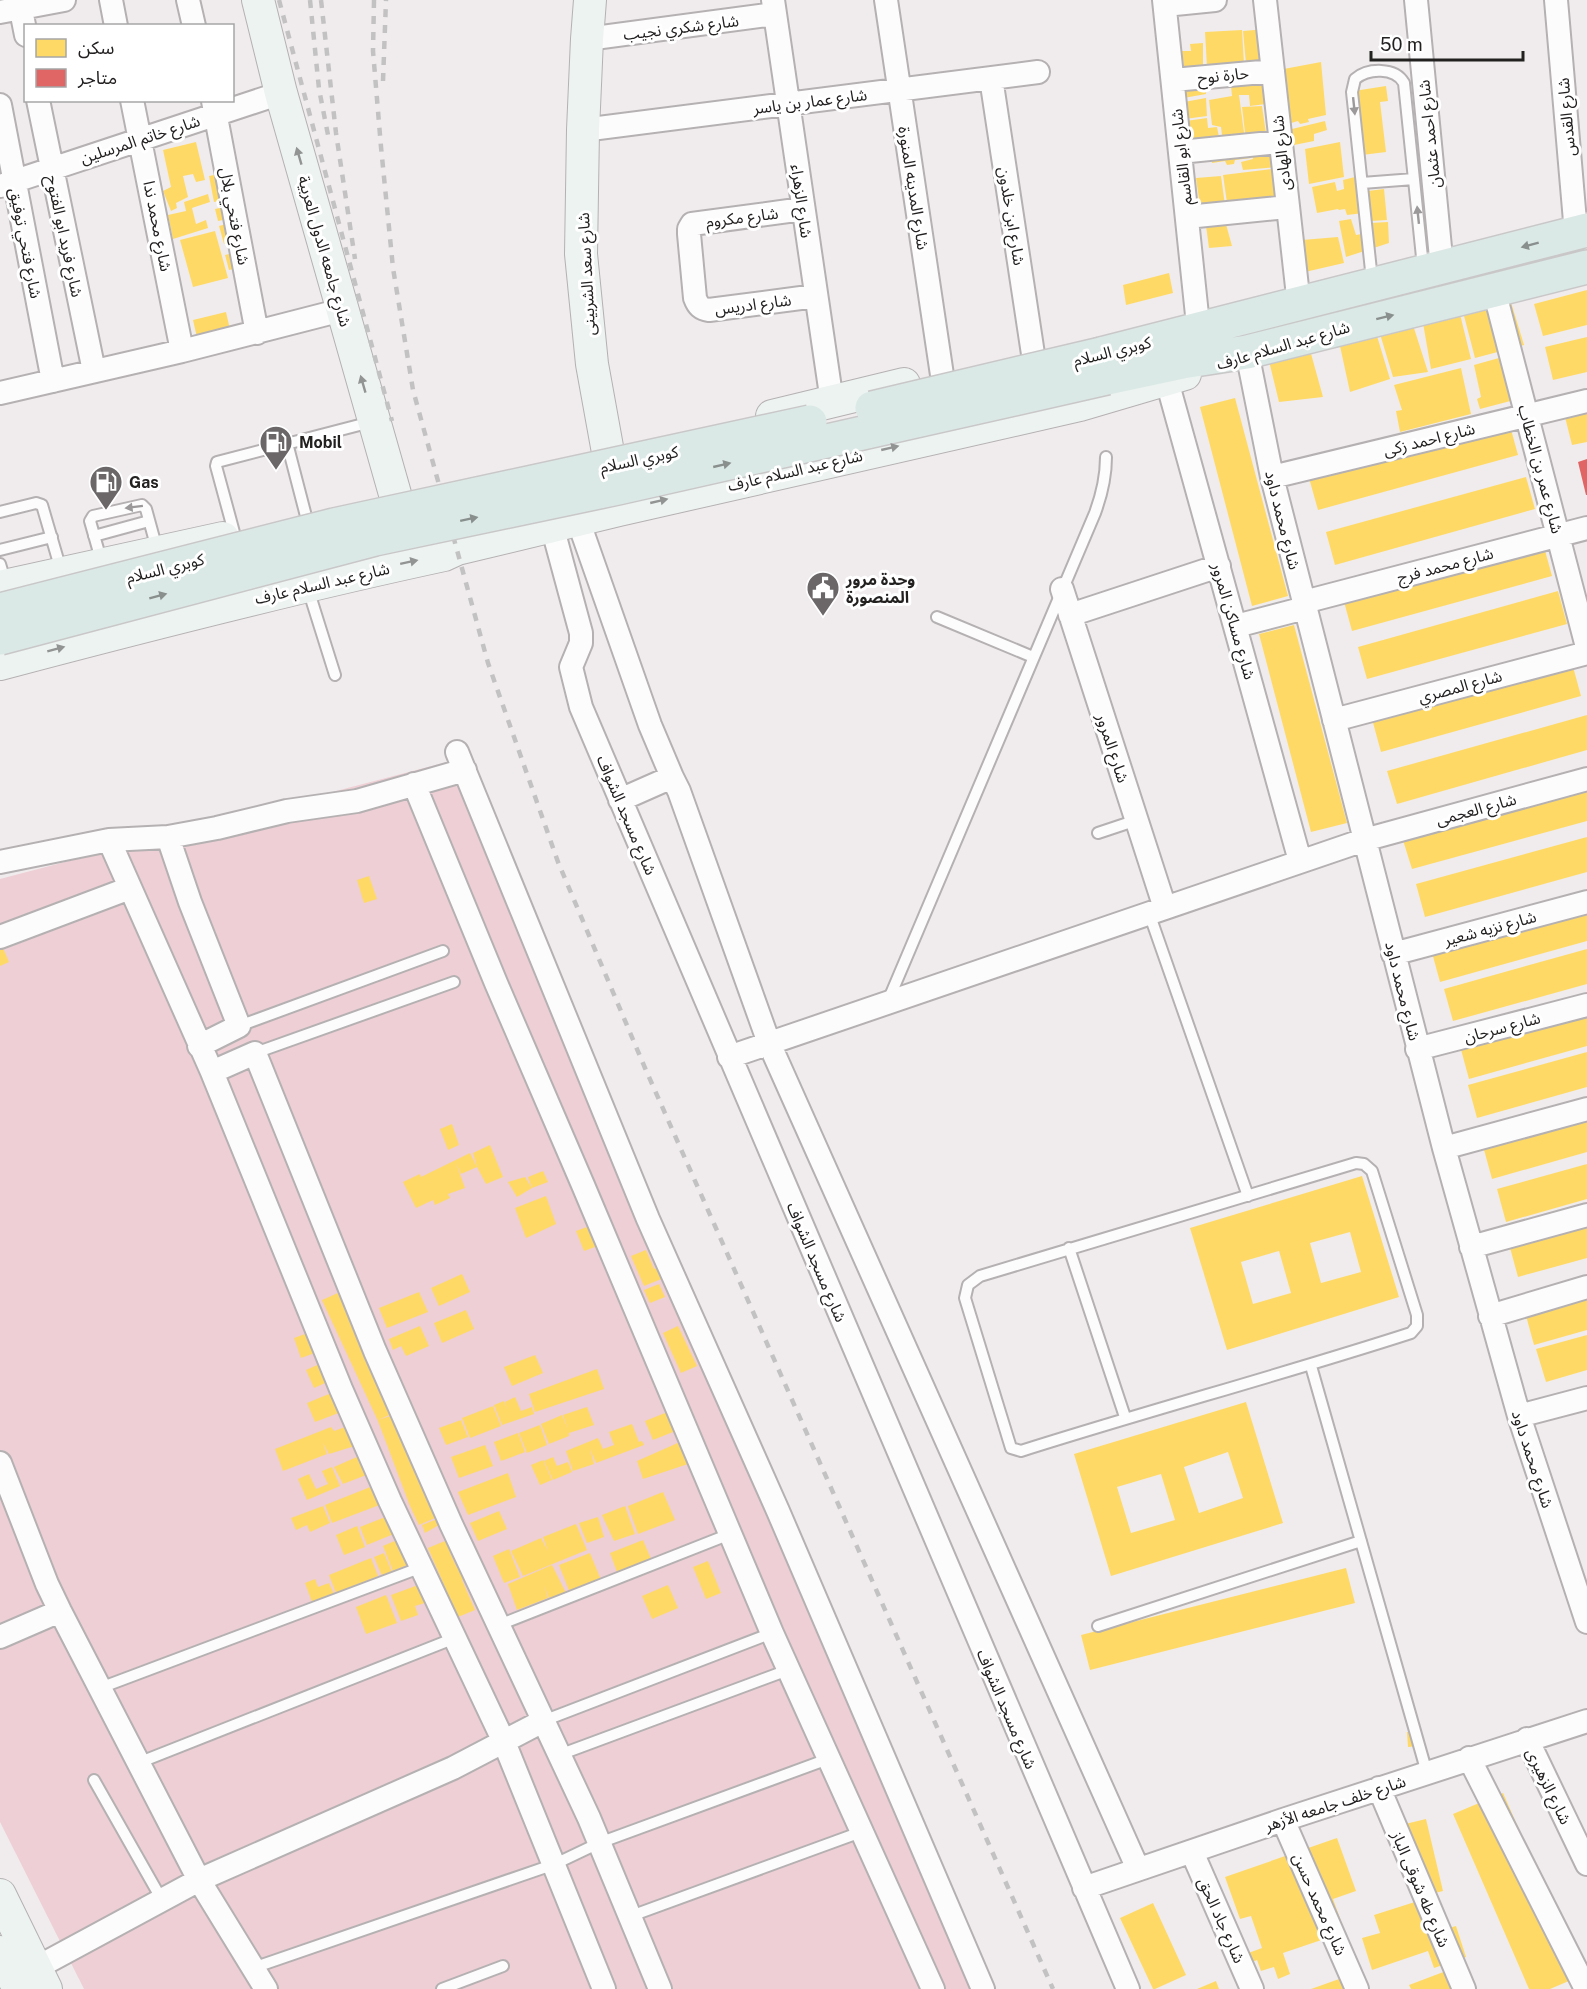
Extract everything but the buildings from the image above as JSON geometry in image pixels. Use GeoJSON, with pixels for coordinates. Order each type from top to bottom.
{"type":"FeatureCollection","features":[{"type":"Feature","properties":{"kind":"main road","name":"شارع جامعه الدول العربية"},"geometry":{"type":"LineString","coordinates":[[258,0],[281,93],[397,501]]}},
{"type":"Feature","properties":{"kind":"main road","name":"شارع سعد الشربينى"},"geometry":{"type":"LineString","coordinates":[[590,0],[586,39],[583,130],[582,265],[592,364],[619,510]]}},
{"type":"Feature","properties":{"kind":"main road","name":"شارع عبد السلام عارف"},"geometry":{"type":"LineString","coordinates":[[2,587],[62,573],[102,554],[158,552],[397,501],[832,402],[1197,315],[1237,310],[1288,308],[1581,232]]}},
{"type":"Feature","properties":{"kind":"main road","name":"شارع عبد السلام عارف"},"geometry":{"type":"LineString","coordinates":[[0,664],[134,628],[444,555],[457,549],[619,510],[1080,405],[1167,381],[1247,352],[1587,267]]}},
{"type":"Feature","properties":{"kind":"main road","name":"كوبري السلام"},"geometry":{"type":"LineString","coordinates":[[0,638],[375,539],[618,488],[1104,366],[1288,308]]}},
{"type":"Feature","properties":{"kind":"main road"},"geometry":{"type":"LineString","coordinates":[[1067,345],[1080,405]]}},
{"type":"Feature","properties":{"kind":"main road","name":"كوبري السلام"},"geometry":{"type":"LineString","coordinates":[[2,587],[334,525],[849,413],[1104,366],[1182,362],[1247,352]]}},
{"type":"Feature","properties":{"kind":"main road"},"geometry":{"type":"LineString","coordinates":[[340,513],[357,574]]}},
{"type":"Feature","properties":{"kind":"main road"},"geometry":{"type":"LineString","coordinates":[[102,554],[134,628]]}},
{"type":"Feature","properties":{"kind":"main road"},"geometry":{"type":"LineString","coordinates":[[0,1895],[34,1982]]}},
{"type":"Feature","properties":{"kind":"main road"},"geometry":{"type":"LineString","coordinates":[[0,1952],[34,1982]]}},
{"type":"Feature","properties":{"kind":"street"},"geometry":{"type":"LineString","coordinates":[[24,31],[13,7],[64,0]]}},
{"type":"Feature","properties":{"kind":"street"},"geometry":{"type":"LineString","coordinates":[[111,0],[116,24]]}},
{"type":"Feature","properties":{"kind":"street"},"geometry":{"type":"LineString","coordinates":[[188,0],[194,24]]}},
{"type":"Feature","properties":{"kind":"street","name":"شارع المدينه المنورة"},"geometry":{"type":"LineString","coordinates":[[886,0],[942,375]]}},
{"type":"Feature","properties":{"kind":"street"},"geometry":{"type":"LineString","coordinates":[[1165,3],[1215,0]]}},
{"type":"Feature","properties":{"kind":"street","name":"شارع الهادى"},"geometry":{"type":"LineString","coordinates":[[1265,0],[1287,207],[1288,308]]}},
{"type":"Feature","properties":{"kind":"street","name":"شارع احمد عثمان"},"geometry":{"type":"LineString","coordinates":[[1416,0],[1433,271]]}},
{"type":"Feature","properties":{"kind":"street","name":"شارع القدس"},"geometry":{"type":"LineString","coordinates":[[1556,0],[1581,232]]}},
{"type":"Feature","properties":{"kind":"street","name":"شارع ابو القاسم"},"geometry":{"type":"LineString","coordinates":[[1165,3],[1197,315]]}},
{"type":"Feature","properties":{"kind":"street","name":"شارع شكري نجيب"},"geometry":{"type":"LineString","coordinates":[[586,39],[774,7]]}},
{"type":"Feature","properties":{"kind":"street","name":"شارع الزهراء"},"geometry":{"type":"LineString","coordinates":[[774,7],[832,402]]}},
{"type":"Feature","properties":{"kind":"street","name":"حارة نوح"},"geometry":{"type":"LineString","coordinates":[[1173,80],[1273,71]]}},
{"type":"Feature","properties":{"kind":"street","name":"شارع عمار بن ياسر"},"geometry":{"type":"LineString","coordinates":[[583,130],[1038,72]]}},
{"type":"Feature","properties":{"kind":"street","name":"شارع ابن خلدون"},"geometry":{"type":"LineString","coordinates":[[991,78],[1033,354]]}},
{"type":"Feature","properties":{"kind":"street","name":"شارع خاتم المرسلين"},"geometry":{"type":"LineString","coordinates":[[7,183],[141,139],[214,107],[281,93]]}},
{"type":"Feature","properties":{"kind":"street","name":"شارع فريد ابو الفتوح"},"geometry":{"type":"LineString","coordinates":[[38,102],[94,371]]}},
{"type":"Feature","properties":{"kind":"street","name":"شارع محمد ندا"},"geometry":{"type":"LineString","coordinates":[[132,102],[182,351]]}},
{"type":"Feature","properties":{"kind":"street","name":"شارع فتحي توفيق"},"geometry":{"type":"LineString","coordinates":[[0,105],[7,183],[53,381]]}},
{"type":"Feature","properties":{"kind":"street","name":"شارع فتحي بلال"},"geometry":{"type":"LineString","coordinates":[[214,107],[257,333]]}},
{"type":"Feature","properties":{"kind":"street"},"geometry":{"type":"LineString","coordinates":[[1180,152],[1280,142]]}},
{"type":"Feature","properties":{"kind":"street"},"geometry":{"type":"LineString","coordinates":[[1187,217],[1287,207]]}},
{"type":"Feature","properties":{"kind":"street","name":"شارع مكروم"},"geometry":{"type":"LineString","coordinates":[[695,298],[689,234],[692,224],[803,209]]}},
{"type":"Feature","properties":{"kind":"street","name":"شارع عمر بن الخطاب"},"geometry":{"type":"LineString","coordinates":[[1494,290],[1587,647]]}},
{"type":"Feature","properties":{"kind":"street","name":"شارع ادريس"},"geometry":{"type":"LineString","coordinates":[[695,298],[697,305],[709,310],[816,296]]}},
{"type":"Feature","properties":{"kind":"street"},"geometry":{"type":"LineString","coordinates":[[0,393],[257,333],[342,310]]}},
{"type":"Feature","properties":{"kind":"street","name":"شارع محمد داود"},"geometry":{"type":"LineString","coordinates":[[1247,352],[1272,477],[1444,1148],[1518,1416],[1587,1622]]}},
{"type":"Feature","properties":{"kind":"street","name":"شارع مساكن المرور"},"geometry":{"type":"LineString","coordinates":[[1167,381],[1300,861]]}},
{"type":"Feature","properties":{"kind":"street","name":"شارع احمد زكى"},"geometry":{"type":"LineString","coordinates":[[1272,477],[1587,400]]}},
{"type":"Feature","properties":{"kind":"street"},"geometry":{"type":"LineString","coordinates":[[565,523],[679,791],[769,1043],[1138,1869]]}},
{"type":"Feature","properties":{"kind":"street","name":"شارع مسجد الشواف"},"geometry":{"type":"LineString","coordinates":[[565,523],[581,633],[581,642],[572,667],[581,707],[1128,1989]]}},
{"type":"Feature","properties":{"kind":"street","name":"شارع محمد فرج"},"geometry":{"type":"LineString","coordinates":[[1236,626],[1304,605],[1587,528]]}},
{"type":"Feature","properties":{"kind":"street"},"geometry":{"type":"LineString","coordinates":[[1070,615],[1219,566]]}},
{"type":"Feature","properties":{"kind":"street","name":"شارع المرور"},"geometry":{"type":"LineString","coordinates":[[1062,589],[1137,820],[1157,910]]}},
{"type":"Feature","properties":{"kind":"street","name":"شارع المصري"},"geometry":{"type":"LineString","coordinates":[[1334,720],[1587,653]]}},
{"type":"Feature","properties":{"kind":"street"},"geometry":{"type":"LineString","coordinates":[[0,862],[109,840],[168,837],[287,811],[357,801],[414,784],[461,761],[648,1219],[778,1511],[983,1989]]}},
{"type":"Feature","properties":{"kind":"street"},"geometry":{"type":"LineString","coordinates":[[620,800],[672,777]]}},
{"type":"Feature","properties":{"kind":"street","name":"شارع العجمى"},"geometry":{"type":"LineString","coordinates":[[729,1057],[1300,861],[1365,840],[1587,779]]}},
{"type":"Feature","properties":{"kind":"street"},"geometry":{"type":"LineString","coordinates":[[414,784],[772,1633],[933,1989]]}},
{"type":"Feature","properties":{"kind":"street"},"geometry":{"type":"LineString","coordinates":[[168,837],[190,902],[239,1026],[200,1046]]}},
{"type":"Feature","properties":{"kind":"street"},"geometry":{"type":"LineString","coordinates":[[109,840],[212,1072],[341,1389],[504,1742],[604,1989]]}},
{"type":"Feature","properties":{"kind":"street"},"geometry":{"type":"LineString","coordinates":[[0,937],[130,888]]}},
{"type":"Feature","properties":{"kind":"street","name":"شارع نزيه شعير"},"geometry":{"type":"LineString","coordinates":[[1394,954],[1587,902]]}},
{"type":"Feature","properties":{"kind":"street","name":"شارع سرحان"},"geometry":{"type":"LineString","coordinates":[[1418,1049],[1587,1005]]}},
{"type":"Feature","properties":{"kind":"street"},"geometry":{"type":"LineString","coordinates":[[212,1072],[255,1053],[375,1351],[451,1524],[599,1843],[660,1989]]}},
{"type":"Feature","properties":{"kind":"street"},"geometry":{"type":"LineString","coordinates":[[1444,1148],[1587,1109]]}},
{"type":"Feature","properties":{"kind":"street"},"geometry":{"type":"LineString","coordinates":[[1471,1247],[1587,1215]]}},
{"type":"Feature","properties":{"kind":"street"},"geometry":{"type":"LineString","coordinates":[[1490,1316],[1587,1287]]}},
{"type":"Feature","properties":{"kind":"street"},"geometry":{"type":"LineString","coordinates":[[1518,1416],[1587,1398]]}},
{"type":"Feature","properties":{"kind":"street"},"geometry":{"type":"LineString","coordinates":[[0,1463],[47,1584],[60,1611],[200,1880],[266,1989]]}},
{"type":"Feature","properties":{"kind":"street"},"geometry":{"type":"LineString","coordinates":[[0,1637],[60,1611]]}},
{"type":"Feature","properties":{"kind":"street"},"geometry":{"type":"LineString","coordinates":[[34,1982],[162,1900],[200,1880],[453,1768],[543,1721]]}},
{"type":"Feature","properties":{"kind":"street","name":"شارع خلف جامعه الأزهر"},"geometry":{"type":"LineString","coordinates":[[1084,1888],[1282,1820],[1587,1721]]}},
{"type":"Feature","properties":{"kind":"street","name":"شارع الزهيرى"},"geometry":{"type":"LineString","coordinates":[[1527,1739],[1587,1864]]}},
{"type":"Feature","properties":{"kind":"street"},"geometry":{"type":"LineString","coordinates":[[1469,1758],[1586,1989]]}},
{"type":"Feature","properties":{"kind":"street","name":"شارع طه شوقى الباز"},"geometry":{"type":"LineString","coordinates":[[1379,1788],[1464,1989]]}},
{"type":"Feature","properties":{"kind":"street","name":"شارع محمد حسن"},"geometry":{"type":"LineString","coordinates":[[1282,1820],[1357,1989]]}},
{"type":"Feature","properties":{"kind":"street","name":"شارع جاد الحق"},"geometry":{"type":"LineString","coordinates":[[1192,1852],[1252,1989]]}},
{"type":"Feature","properties":{"kind":"lane"},"geometry":{"type":"LineString","coordinates":[[1373,286],[1352,92],[1355,79],[1366,72],[1391,72],[1401,78],[1404,83],[1414,178],[1433,271]]}},
{"type":"Feature","properties":{"kind":"lane"},"geometry":{"type":"LineString","coordinates":[[1362,183],[1414,178]]}},
{"type":"Feature","properties":{"kind":"lane"},"geometry":{"type":"LineString","coordinates":[[235,536],[216,466],[217,462],[374,421]]}},
{"type":"Feature","properties":{"kind":"lane"},"geometry":{"type":"LineString","coordinates":[[287,443],[307,520]]}},
{"type":"Feature","properties":{"kind":"lane"},"geometry":{"type":"LineString","coordinates":[[887,1003],[1102,495],[1106,476],[1106,457]]}},
{"type":"Feature","properties":{"kind":"lane"},"geometry":{"type":"LineString","coordinates":[[0,512],[39,503],[43,507],[62,573]]}},
{"type":"Feature","properties":{"kind":"lane"},"geometry":{"type":"LineString","coordinates":[[149,521],[102,554],[90,521],[93,516],[142,505],[146,509],[158,552]]}},
{"type":"Feature","properties":{"kind":"lane"},"geometry":{"type":"LineString","coordinates":[[0,550],[52,537]]}},
{"type":"Feature","properties":{"kind":"lane"},"geometry":{"type":"LineString","coordinates":[[307,586],[335,675]]}},
{"type":"Feature","properties":{"kind":"lane"},"geometry":{"type":"LineString","coordinates":[[938,617],[1033,657]]}},
{"type":"Feature","properties":{"kind":"lane"},"geometry":{"type":"LineString","coordinates":[[1098,834],[1137,820]]}},
{"type":"Feature","properties":{"kind":"lane"},"geometry":{"type":"LineString","coordinates":[[1157,910],[1248,1196]]}},
{"type":"Feature","properties":{"kind":"lane"},"geometry":{"type":"LineString","coordinates":[[239,1026],[443,951]]}},
{"type":"Feature","properties":{"kind":"lane"},"geometry":{"type":"LineString","coordinates":[[255,1053],[454,982]]}},
{"type":"Feature","properties":{"kind":"lane"},"geometry":{"type":"LineString","coordinates":[[1356,1163],[1364,1164],[1372,1171],[1417,1315],[1417,1326],[1411,1333],[1311,1366],[1125,1418],[1021,1451],[1011,1448],[965,1298],[968,1285],[980,1276],[1070,1248],[1356,1163]]}},
{"type":"Feature","properties":{"kind":"lane"},"geometry":{"type":"LineString","coordinates":[[1070,1248],[1125,1418]]}},
{"type":"Feature","properties":{"kind":"lane"},"geometry":{"type":"LineString","coordinates":[[1311,1366],[1427,1773]]}},
{"type":"Feature","properties":{"kind":"lane"},"geometry":{"type":"LineString","coordinates":[[499,1625],[730,1534]]}},
{"type":"Feature","properties":{"kind":"lane"},"geometry":{"type":"LineString","coordinates":[[1098,1626],[1361,1541]]}},
{"type":"Feature","properties":{"kind":"lane"},"geometry":{"type":"LineString","coordinates":[[100,1688],[422,1567]]}},
{"type":"Feature","properties":{"kind":"lane"},"geometry":{"type":"LineString","coordinates":[[543,1721],[772,1633]]}},
{"type":"Feature","properties":{"kind":"lane"},"geometry":{"type":"LineString","coordinates":[[138,1763],[454,1638]]}},
{"type":"Feature","properties":{"kind":"lane"},"geometry":{"type":"LineString","coordinates":[[559,1755],[788,1670]]}},
{"type":"Feature","properties":{"kind":"lane"},"geometry":{"type":"LineString","coordinates":[[253,1968],[555,1864],[599,1843],[828,1759]]}},
{"type":"Feature","properties":{"kind":"lane"},"geometry":{"type":"LineString","coordinates":[[94,1780],[162,1900]]}},
{"type":"Feature","properties":{"kind":"lane"},"geometry":{"type":"LineString","coordinates":[[631,1916],[861,1832]]}},
{"type":"Feature","properties":{"kind":"lane"},"geometry":{"type":"LineString","coordinates":[[442,1989],[503,1966]]}},
{"type":"Feature","properties":{"kind":"shaded area"},"geometry":{"type":"Polygon","coordinates":[[[447,762],[991,1989],[84,1989],[0,1822],[0,879],[447,762]]]}},
{"type":"Feature","properties":{"kind":"railway"},"geometry":{"type":"LineString","coordinates":[[279,0],[392,421]]}},
{"type":"Feature","properties":{"kind":"railway"},"geometry":{"type":"LineString","coordinates":[[310,0],[319,89],[329,140]]}},
{"type":"Feature","properties":{"kind":"railway"},"geometry":{"type":"LineString","coordinates":[[321,0],[336,133],[355,259]]}},
{"type":"Feature","properties":{"kind":"railway"},"geometry":{"type":"LineString","coordinates":[[374,0],[373,51],[393,268],[413,390],[488,663],[558,862],[645,1068],[1053,1989]]}},
{"type":"Feature","properties":{"kind":"railway"},"geometry":{"type":"LineString","coordinates":[[383,81],[386,0]]}},
{"type":"Feature","properties":{"kind":"place","name":"Mobil"},"geometry":{"type":"Point","coordinates":[276,471]}},
{"type":"Feature","properties":{"kind":"place","name":"Gas"},"geometry":{"type":"Point","coordinates":[106,511]}},
{"type":"Feature","properties":{"kind":"place","name":"وحدة مرور المنصورة"},"geometry":{"type":"Point","coordinates":[823,617]}}]}
